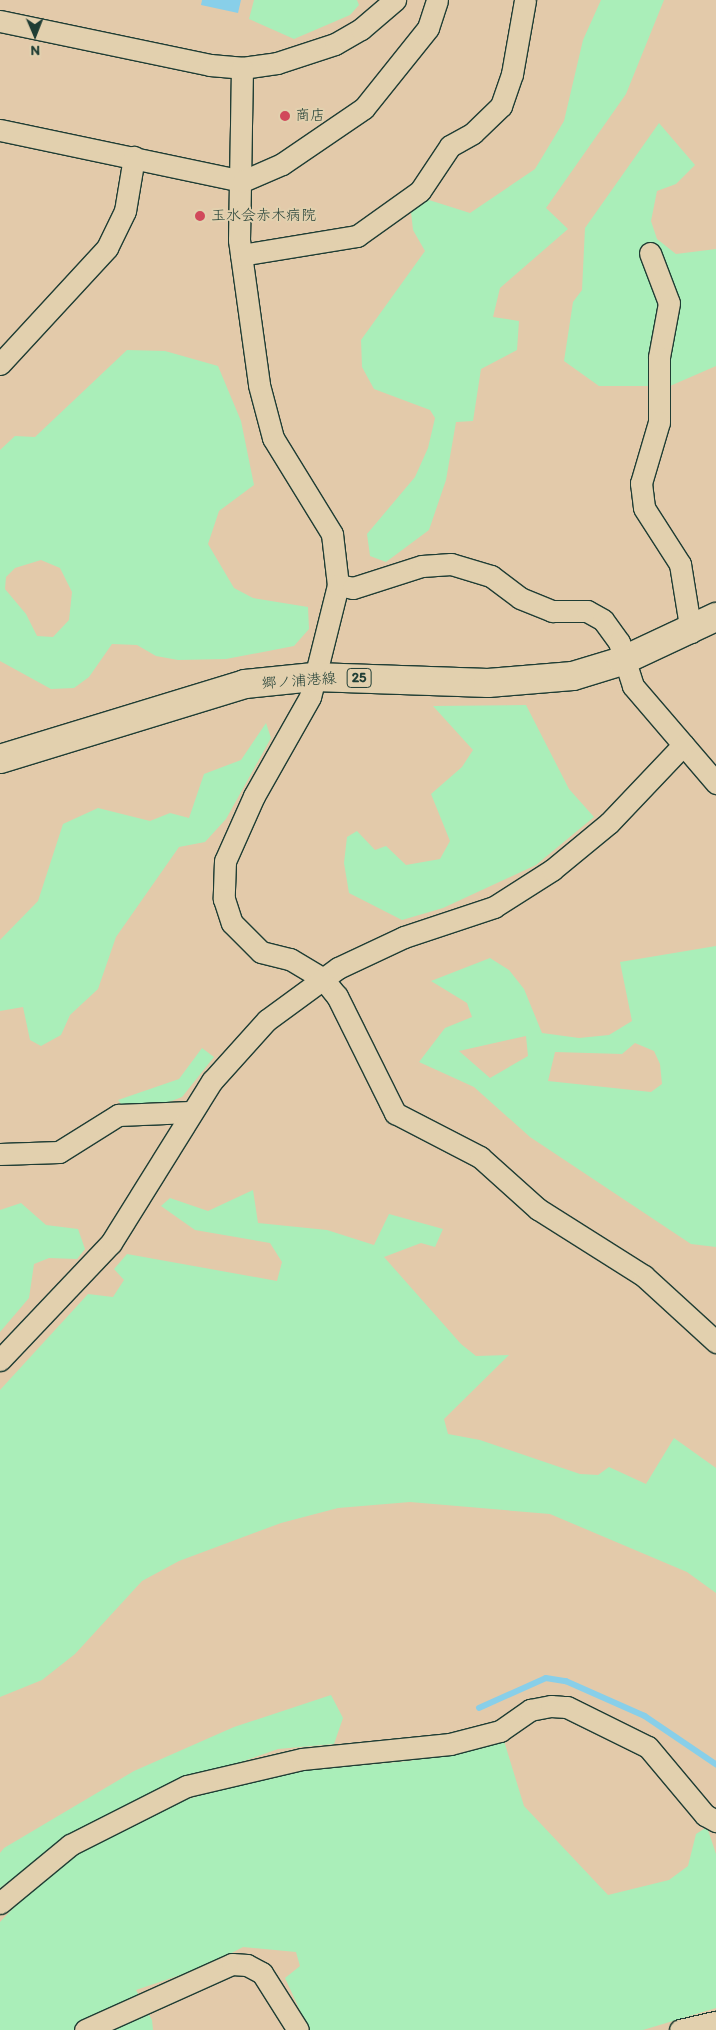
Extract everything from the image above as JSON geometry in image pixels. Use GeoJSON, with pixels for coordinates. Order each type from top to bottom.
{"type":"FeatureCollection","features":[{"type":"Feature","properties":{"kind":"main road","name":"郷ノ浦港線"},"geometry":{"type":"LineString","coordinates":[[0,759],[218,690],[314,677],[530,681],[622,662],[690,632],[716,617]]}},
{"type":"Feature","properties":{"kind":"street"},"geometry":{"type":"LineString","coordinates":[[0,21],[210,65],[242,68],[277,63],[335,44],[361,29],[395,0]]}},
{"type":"Feature","properties":{"kind":"street"},"geometry":{"type":"LineString","coordinates":[[0,130],[243,181],[320,141],[364,108],[428,28],[437,0]]}},
{"type":"Feature","properties":{"kind":"street"},"geometry":{"type":"LineString","coordinates":[[241,255],[357,236],[420,191],[450,146],[473,133],[501,106],[512,74],[524,0]]}},
{"type":"Feature","properties":{"kind":"street"},"geometry":{"type":"LineString","coordinates":[[242,68],[243,181],[241,255],[264,409],[273,438],[332,534],[338,585],[301,719],[270,764],[233,845],[223,878],[232,923],[255,948],[290,959],[323,979],[337,996],[395,1113],[480,1158],[538,1209],[644,1276],[716,1342]]}},
{"type":"Feature","properties":{"kind":"street"},"geometry":{"type":"LineString","coordinates":[[0,364],[108,248],[125,210],[134,157]]}},
{"type":"Feature","properties":{"kind":"street"},"geometry":{"type":"LineString","coordinates":[[650,253],[668,303],[659,357],[659,422],[641,484],[644,508],[680,564],[690,632]]}},
{"type":"Feature","properties":{"kind":"street"},"geometry":{"type":"LineString","coordinates":[[338,585],[353,588],[422,566],[468,567],[491,576],[534,604],[552,611],[587,612],[604,620],[619,642],[622,662],[643,699],[716,783]]}},
{"type":"Feature","properties":{"kind":"street"},"geometry":{"type":"LineString","coordinates":[[0,1360],[111,1243],[190,1112],[252,1035],[323,979],[404,937],[494,907],[552,870],[608,823],[683,745]]}},
{"type":"Feature","properties":{"kind":"street"},"geometry":{"type":"LineString","coordinates":[[0,1154],[59,1152],[118,1115],[190,1112]]}},
{"type":"Feature","properties":{"kind":"street"},"geometry":{"type":"LineString","coordinates":[[0,1904],[70,1845],[187,1786],[302,1759],[450,1744],[500,1731],[530,1710],[551,1706],[575,1710],[648,1747],[705,1815],[716,1821]]}},
{"type":"Feature","properties":{"kind":"street"},"geometry":{"type":"LineString","coordinates":[[85,2030],[232,1964],[246,1964],[262,1973],[298,2030]]}},
{"type":"Feature","properties":{"kind":"street"},"geometry":{"type":"LineString","coordinates":[[680,2030],[716,2022]]}},
{"type":"Feature","properties":{"kind":"green space"},"geometry":{"type":"Polygon","coordinates":[[[254,0],[357,0],[359,5],[350,15],[294,39],[249,19],[254,0]]]}},
{"type":"Feature","properties":{"kind":"green space"},"geometry":{"type":"Polygon","coordinates":[[[601,0],[664,0],[626,94],[546,208],[568,229],[500,288],[493,317],[519,321],[517,350],[481,369],[473,421],[456,422],[446,480],[429,530],[386,562],[370,556],[367,534],[415,477],[428,448],[435,418],[430,410],[374,389],[362,367],[361,340],[425,251],[413,230],[411,212],[429,200],[470,213],[535,169],[564,121],[583,40],[601,0]]]}},
{"type":"Feature","properties":{"kind":"green space"},"geometry":{"type":"Polygon","coordinates":[[[659,123],[695,165],[676,184],[657,191],[651,221],[657,239],[676,254],[716,249],[716,366],[670,386],[599,386],[564,361],[573,302],[582,290],[585,228],[659,123]]]}},
{"type":"Feature","properties":{"kind":"green space"},"geometry":{"type":"Polygon","coordinates":[[[127,350],[165,351],[218,366],[241,421],[254,485],[219,511],[208,544],[234,588],[253,598],[308,607],[309,629],[294,646],[226,659],[178,660],[156,656],[137,645],[112,644],[89,677],[74,688],[51,689],[0,661],[0,450],[15,436],[35,437],[127,350]],[[41,560],[15,568],[6,577],[5,589],[26,614],[37,636],[53,637],[69,620],[72,592],[60,568],[41,560]]]}},
{"type":"Feature","properties":{"kind":"green space"},"geometry":{"type":"Polygon","coordinates":[[[526,705],[569,789],[594,817],[536,865],[443,908],[402,920],[349,893],[344,863],[347,837],[357,831],[375,850],[386,846],[406,865],[440,859],[450,841],[431,794],[462,767],[473,750],[433,706],[526,705]]]}},
{"type":"Feature","properties":{"kind":"green space"},"geometry":{"type":"Polygon","coordinates":[[[266,723],[271,738],[226,819],[205,842],[179,847],[116,937],[98,989],[70,1015],[61,1035],[41,1046],[30,1040],[23,1007],[0,1011],[0,940],[38,901],[63,824],[98,808],[150,821],[170,813],[189,818],[204,774],[241,760],[266,723]]]}},
{"type":"Feature","properties":{"kind":"green space"},"geometry":{"type":"Polygon","coordinates":[[[716,946],[716,1247],[691,1244],[530,1137],[474,1087],[419,1062],[445,1028],[472,1017],[467,1003],[431,981],[490,958],[509,970],[524,989],[542,1033],[579,1038],[609,1035],[632,1021],[620,962],[716,946]],[[526,1036],[459,1051],[490,1078],[528,1056],[526,1036]],[[635,1043],[622,1054],[555,1052],[548,1081],[651,1092],[662,1084],[660,1064],[654,1051],[635,1043]]]}},
{"type":"Feature","properties":{"kind":"green space"},"geometry":{"type":"Polygon","coordinates":[[[202,1048],[214,1057],[182,1097],[161,1105],[125,1109],[118,1100],[179,1079],[202,1048]]]}},
{"type":"Feature","properties":{"kind":"green space"},"geometry":{"type":"Polygon","coordinates":[[[253,1190],[258,1223],[327,1230],[374,1245],[389,1214],[443,1229],[435,1247],[421,1243],[384,1257],[461,1344],[476,1356],[509,1355],[444,1419],[448,1434],[480,1440],[580,1474],[598,1475],[609,1467],[646,1484],[674,1438],[716,1468],[716,1593],[687,1572],[550,1514],[410,1502],[338,1508],[281,1523],[179,1561],[142,1581],[75,1654],[42,1680],[0,1697],[0,1390],[88,1294],[113,1297],[124,1280],[114,1269],[127,1254],[277,1281],[282,1262],[270,1243],[195,1230],[161,1206],[170,1198],[208,1211],[253,1190]]]}},
{"type":"Feature","properties":{"kind":"green space"},"geometry":{"type":"Polygon","coordinates":[[[21,1203],[46,1225],[78,1229],[85,1249],[77,1259],[49,1258],[34,1264],[29,1298],[0,1332],[0,1210],[21,1203]]]}},
{"type":"Feature","properties":{"kind":"green space"},"geometry":{"type":"Polygon","coordinates":[[[331,1695],[343,1718],[334,1744],[278,1749],[163,1790],[62,1841],[0,1888],[0,1853],[4,1848],[134,1771],[234,1727],[331,1695]]]}},
{"type":"Feature","properties":{"kind":"green space"},"geometry":{"type":"Polygon","coordinates":[[[504,1741],[524,1806],[608,1895],[669,1880],[688,1866],[696,1834],[707,1827],[716,1854],[716,2008],[643,2030],[309,2030],[285,1978],[300,1966],[296,1952],[243,1947],[207,1966],[136,1990],[152,2020],[153,2030],[0,2030],[0,1922],[46,1874],[147,1811],[278,1773],[409,1761],[504,1741]]]}},
{"type":"Feature","properties":{"kind":"water"},"geometry":{"type":"Polygon","coordinates":[[[202,0],[241,0],[238,13],[201,5],[202,0]]]}},
{"type":"Feature","properties":{"kind":"waterway"},"geometry":{"type":"LineString","coordinates":[[479,1708],[546,1678],[566,1681],[645,1716],[716,1764]]}},
{"type":"Feature","properties":{"kind":"place","name":"商店"},"geometry":{"type":"Point","coordinates":[285,116]}},
{"type":"Feature","properties":{"kind":"place","name":"玉水会赤木病院"},"geometry":{"type":"Point","coordinates":[200,216]}}]}
